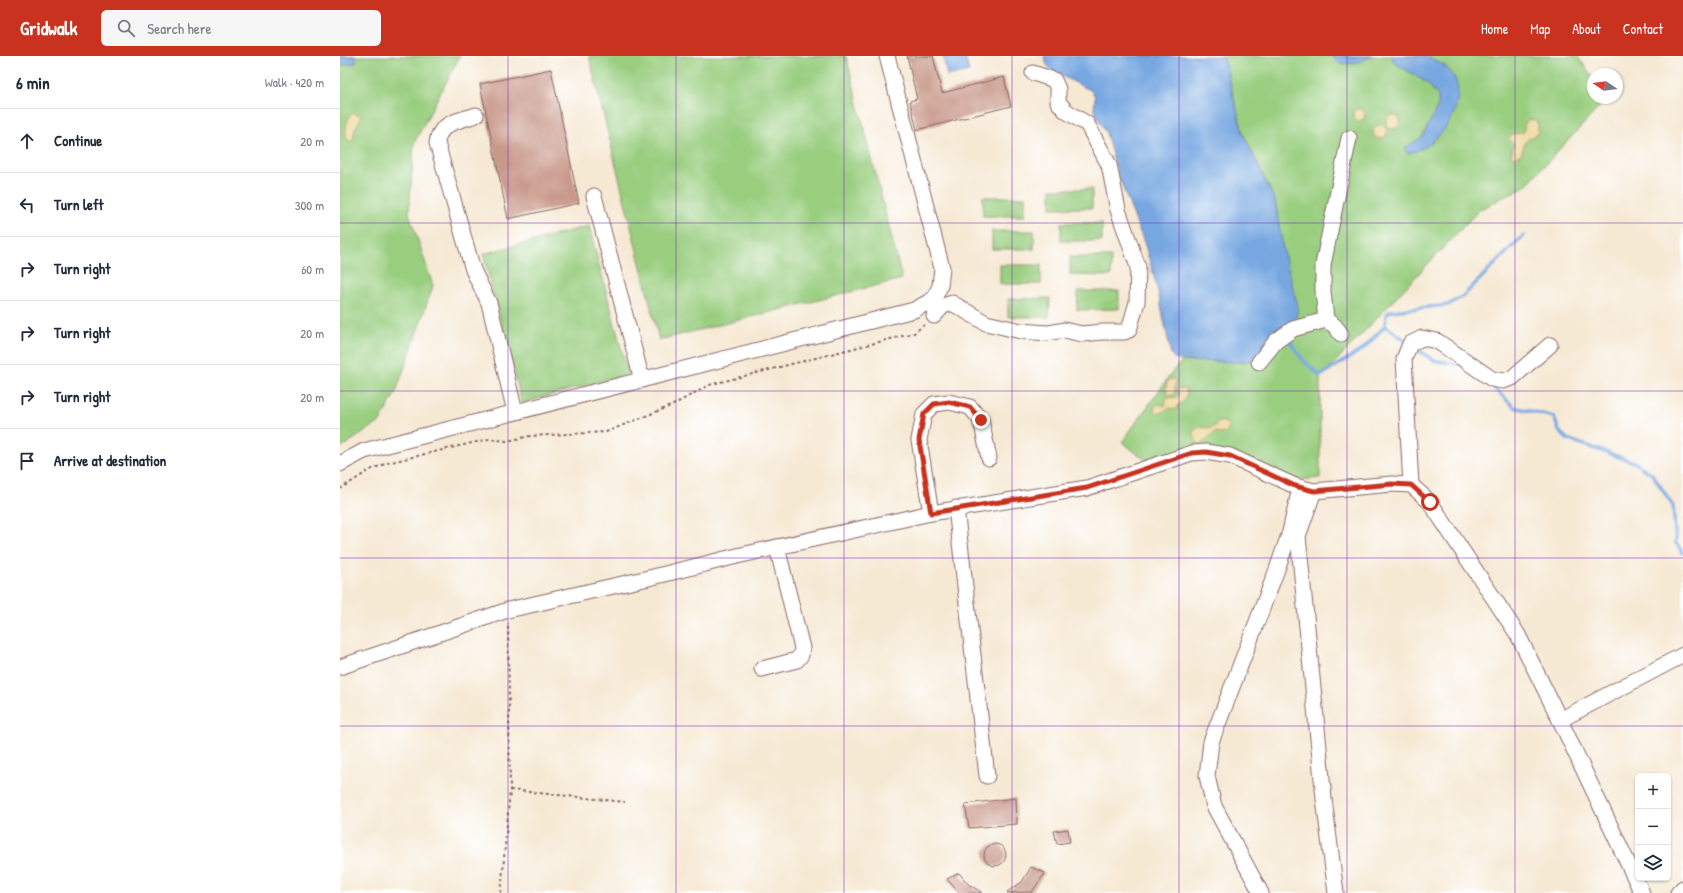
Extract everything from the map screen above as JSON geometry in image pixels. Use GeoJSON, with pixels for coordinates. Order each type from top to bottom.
{"type":"FeatureCollection","features":[{"type":"Feature","properties":{"kind":"street"},"geometry":{"type":"LineString","coordinates":[[340,464],[364,451],[914,310],[934,299],[940,286],[942,268],[887,56]]}},
{"type":"Feature","properties":{"kind":"street"},"geometry":{"type":"LineString","coordinates":[[934,316],[943,306],[952,303],[986,323],[1021,331],[1048,333],[1064,330],[1082,334],[1124,332],[1129,330],[1132,324],[1137,302],[1138,267],[1118,210],[1109,165],[1087,124],[1066,111],[1058,102],[1058,89],[1054,80],[1033,73]]}},
{"type":"Feature","properties":{"kind":"street"},"geometry":{"type":"LineString","coordinates":[[476,115],[446,125],[438,134],[437,143],[472,270],[488,304],[515,412]]}},
{"type":"Feature","properties":{"kind":"street"},"geometry":{"type":"LineString","coordinates":[[1326,320],[1323,291],[1323,266],[1349,138]]}},
{"type":"Feature","properties":{"kind":"street"},"geometry":{"type":"LineString","coordinates":[[594,196],[642,380]]}},
{"type":"Feature","properties":{"kind":"street"},"geometry":{"type":"LineString","coordinates":[[1259,362],[1276,341],[1293,329],[1326,320],[1335,326],[1340,334]]}},
{"type":"Feature","properties":{"kind":"street"},"geometry":{"type":"LineString","coordinates":[[1411,485],[1404,358],[1410,344],[1422,338],[1437,341],[1492,378],[1503,381],[1512,378],[1550,346]]}},
{"type":"Feature","properties":{"kind":"street"},"geometry":{"type":"LineString","coordinates":[[931,513],[919,440],[924,414],[934,404],[949,402],[970,407],[981,420],[990,458]]}},
{"type":"Feature","properties":{"kind":"street"},"geometry":{"type":"LineString","coordinates":[[340,667],[508,610],[777,547],[931,513],[1087,488],[1192,453],[1206,452],[1230,456],[1307,490],[1392,484],[1411,485],[1430,502],[1518,635],[1642,893]]}},
{"type":"Feature","properties":{"kind":"street"},"geometry":{"type":"LineString","coordinates":[[1261,893],[1214,806],[1208,776],[1211,742],[1276,572],[1294,534],[1307,490]]}},
{"type":"Feature","properties":{"kind":"street"},"geometry":{"type":"LineString","coordinates":[[956,508],[987,776]]}},
{"type":"Feature","properties":{"kind":"street"},"geometry":{"type":"LineString","coordinates":[[1294,534],[1302,574],[1324,799],[1336,893]]}},
{"type":"Feature","properties":{"kind":"street"},"geometry":{"type":"LineString","coordinates":[[762,669],[798,660],[801,655],[802,648],[777,547]]}},
{"type":"Feature","properties":{"kind":"street"},"geometry":{"type":"LineString","coordinates":[[1276,572],[1302,574]]}},
{"type":"Feature","properties":{"kind":"street"},"geometry":{"type":"LineString","coordinates":[[1560,720],[1683,655]]}},
{"type":"Feature","properties":{"kind":"street"},"geometry":{"type":"LineString","coordinates":[[1678,893],[1683,888]]}},
{"type":"Feature","properties":{"kind":"path"},"geometry":{"type":"LineString","coordinates":[[340,489],[370,470],[387,463],[489,439],[507,441],[530,436],[606,432],[673,405],[709,385],[914,333],[934,316]]}},
{"type":"Feature","properties":{"kind":"path"},"geometry":{"type":"LineString","coordinates":[[501,893],[510,790],[508,610]]}},
{"type":"Feature","properties":{"kind":"path"},"geometry":{"type":"LineString","coordinates":[[510,790],[625,802]]}},
{"type":"Feature","properties":{"kind":"green space"},"geometry":{"type":"Polygon","coordinates":[[[340,56],[460,56],[414,143],[409,213],[433,286],[396,392],[380,422],[340,448],[340,56]]]}},
{"type":"Feature","properties":{"kind":"green space"},"geometry":{"type":"Polygon","coordinates":[[[589,56],[846,56],[902,279],[659,340],[589,56]]]}},
{"type":"Feature","properties":{"kind":"green space"},"geometry":{"type":"Polygon","coordinates":[[[1223,56],[1577,56],[1587,69],[1587,104],[1602,104],[1525,186],[1479,210],[1320,378],[1320,478],[1288,481],[1227,455],[1148,462],[1122,442],[1176,367],[1183,361],[1245,362],[1257,358],[1283,249],[1275,201],[1243,133],[1223,56]]]}},
{"type":"Feature","properties":{"kind":"green space"},"geometry":{"type":"Polygon","coordinates":[[[1051,189],[1092,189],[1092,208],[1051,208],[1051,189]]]}},
{"type":"Feature","properties":{"kind":"green space"},"geometry":{"type":"Polygon","coordinates":[[[983,197],[1025,197],[1025,216],[983,216],[983,197]]]}},
{"type":"Feature","properties":{"kind":"green space"},"geometry":{"type":"Polygon","coordinates":[[[1061,223],[1102,223],[1102,241],[1061,241],[1061,223]]]}},
{"type":"Feature","properties":{"kind":"green space"},"geometry":{"type":"Polygon","coordinates":[[[589,226],[628,374],[522,403],[483,254],[589,226]]]}},
{"type":"Feature","properties":{"kind":"green space"},"geometry":{"type":"Polygon","coordinates":[[[992,231],[1034,231],[1034,249],[992,249],[992,231]]]}},
{"type":"Feature","properties":{"kind":"green space"},"geometry":{"type":"Polygon","coordinates":[[[1070,257],[1111,257],[1111,276],[1070,275],[1070,257]]]}},
{"type":"Feature","properties":{"kind":"green space"},"geometry":{"type":"Polygon","coordinates":[[[1000,265],[1041,265],[1041,284],[1000,284],[1000,265]]]}},
{"type":"Feature","properties":{"kind":"green space"},"geometry":{"type":"Polygon","coordinates":[[[1078,291],[1119,291],[1119,309],[1077,310],[1078,291]]]}},
{"type":"Feature","properties":{"kind":"green space"},"geometry":{"type":"Polygon","coordinates":[[[1050,298],[1049,317],[1008,317],[1008,299],[1050,298]]]}},
{"type":"Feature","properties":{"kind":"sand"},"geometry":{"type":"Polygon","coordinates":[[[1359,109],[1363,111],[1365,115],[1363,119],[1359,121],[1355,119],[1353,115],[1355,111],[1359,109]]]}},
{"type":"Feature","properties":{"kind":"sand"},"geometry":{"type":"Polygon","coordinates":[[[353,113],[360,115],[361,118],[355,128],[353,140],[351,142],[346,138],[346,128],[347,121],[353,113]]]}},
{"type":"Feature","properties":{"kind":"sand"},"geometry":{"type":"Polygon","coordinates":[[[1390,115],[1396,115],[1400,119],[1400,125],[1396,129],[1390,129],[1386,125],[1386,119],[1390,115]]]}},
{"type":"Feature","properties":{"kind":"sand"},"geometry":{"type":"Polygon","coordinates":[[[1529,119],[1535,120],[1538,124],[1538,132],[1525,142],[1521,155],[1513,157],[1511,155],[1514,144],[1508,138],[1514,134],[1524,132],[1524,125],[1529,119]]]}},
{"type":"Feature","properties":{"kind":"sand"},"geometry":{"type":"Polygon","coordinates":[[[1380,125],[1385,127],[1387,132],[1385,137],[1380,139],[1375,137],[1373,132],[1375,127],[1380,125]]]}},
{"type":"Feature","properties":{"kind":"sand"},"geometry":{"type":"Polygon","coordinates":[[[1171,379],[1177,380],[1175,384],[1175,393],[1168,395],[1166,390],[1167,382],[1171,379]]]}},
{"type":"Feature","properties":{"kind":"sand"},"geometry":{"type":"Polygon","coordinates":[[[1179,388],[1186,389],[1187,393],[1184,402],[1178,405],[1177,410],[1169,408],[1159,414],[1154,409],[1155,406],[1159,404],[1165,406],[1166,398],[1177,397],[1179,395],[1177,390],[1179,388]]]}},
{"type":"Feature","properties":{"kind":"sand"},"geometry":{"type":"Polygon","coordinates":[[[1221,421],[1228,424],[1226,433],[1221,434],[1215,432],[1201,444],[1196,442],[1193,432],[1194,430],[1201,427],[1212,428],[1221,421]]]}},
{"type":"Feature","properties":{"kind":"water"},"geometry":{"type":"Polygon","coordinates":[[[340,56],[356,56],[356,63],[340,66],[340,56]]]}},
{"type":"Feature","properties":{"kind":"water"},"geometry":{"type":"Polygon","coordinates":[[[943,56],[965,56],[969,71],[947,76],[943,56]]]}},
{"type":"Feature","properties":{"kind":"water"},"geometry":{"type":"Polygon","coordinates":[[[1044,56],[1223,56],[1243,133],[1275,201],[1283,249],[1298,308],[1295,321],[1257,358],[1245,362],[1183,361],[1175,359],[1171,354],[1157,287],[1145,245],[1118,175],[1106,133],[1094,110],[1095,97],[1092,91],[1052,71],[1047,65],[1044,56]]]}},
{"type":"Feature","properties":{"kind":"water"},"geometry":{"type":"Polygon","coordinates":[[[1331,56],[1373,56],[1351,64],[1346,64],[1341,63],[1331,56]]]}},
{"type":"Feature","properties":{"kind":"water"},"geometry":{"type":"Polygon","coordinates":[[[1390,56],[1424,56],[1430,58],[1451,72],[1457,85],[1458,99],[1453,114],[1445,128],[1434,140],[1421,149],[1407,153],[1405,148],[1422,137],[1438,106],[1438,96],[1427,83],[1395,63],[1390,56]]]}},
{"type":"Feature","properties":{"kind":"building"},"geometry":{"type":"Polygon","coordinates":[[[907,56],[933,56],[942,93],[1004,77],[1011,106],[917,130],[910,101],[917,99],[907,56]]]}},
{"type":"Feature","properties":{"kind":"building"},"geometry":{"type":"Polygon","coordinates":[[[551,69],[579,203],[508,219],[480,84],[551,69]]]}},
{"type":"Feature","properties":{"kind":"building"},"geometry":{"type":"Polygon","coordinates":[[[1016,798],[1017,824],[969,828],[965,804],[1016,798]]]}},
{"type":"Feature","properties":{"kind":"building"},"geometry":{"type":"Polygon","coordinates":[[[1068,829],[1070,842],[1057,844],[1054,831],[1068,829]]]}},
{"type":"Feature","properties":{"kind":"building"},"geometry":{"type":"Polygon","coordinates":[[[995,844],[1003,847],[1006,855],[1003,863],[995,866],[987,863],[984,855],[987,847],[995,844]]]}},
{"type":"Feature","properties":{"kind":"building"},"geometry":{"type":"Polygon","coordinates":[[[1031,867],[1045,873],[1032,892],[1008,893],[1007,892],[1022,882],[1031,867]]]}},
{"type":"Feature","properties":{"kind":"building"},"geometry":{"type":"Polygon","coordinates":[[[959,873],[968,884],[983,893],[959,893],[947,879],[959,873]]]}},
{"type":"Feature","properties":{"kind":"waterway"},"geometry":{"type":"LineString","coordinates":[[1385,326],[1386,314],[1391,311],[1448,305],[1463,296],[1523,236]]}},
{"type":"Feature","properties":{"kind":"waterway"},"geometry":{"type":"LineString","coordinates":[[1287,337],[1302,359],[1320,376],[1363,349],[1385,326],[1408,342]]}},
{"type":"Feature","properties":{"kind":"waterway"},"geometry":{"type":"LineString","coordinates":[[1414,347],[1433,360],[1460,365]]}},
{"type":"Feature","properties":{"kind":"waterway"},"geometry":{"type":"LineString","coordinates":[[1490,384],[1514,407],[1554,417],[1559,431],[1567,439],[1634,462],[1653,475],[1673,506],[1676,543],[1683,553]]}},
{"type":"Feature","properties":{"kind":"route"},"geometry":{"type":"LineString","coordinates":[[981,420],[970,407],[949,402],[934,404],[924,414],[919,440],[931,513],[1087,488],[1192,453],[1206,452],[1230,456],[1300,488],[1314,491],[1392,484],[1411,485],[1424,495],[1430,502]]}}]}
